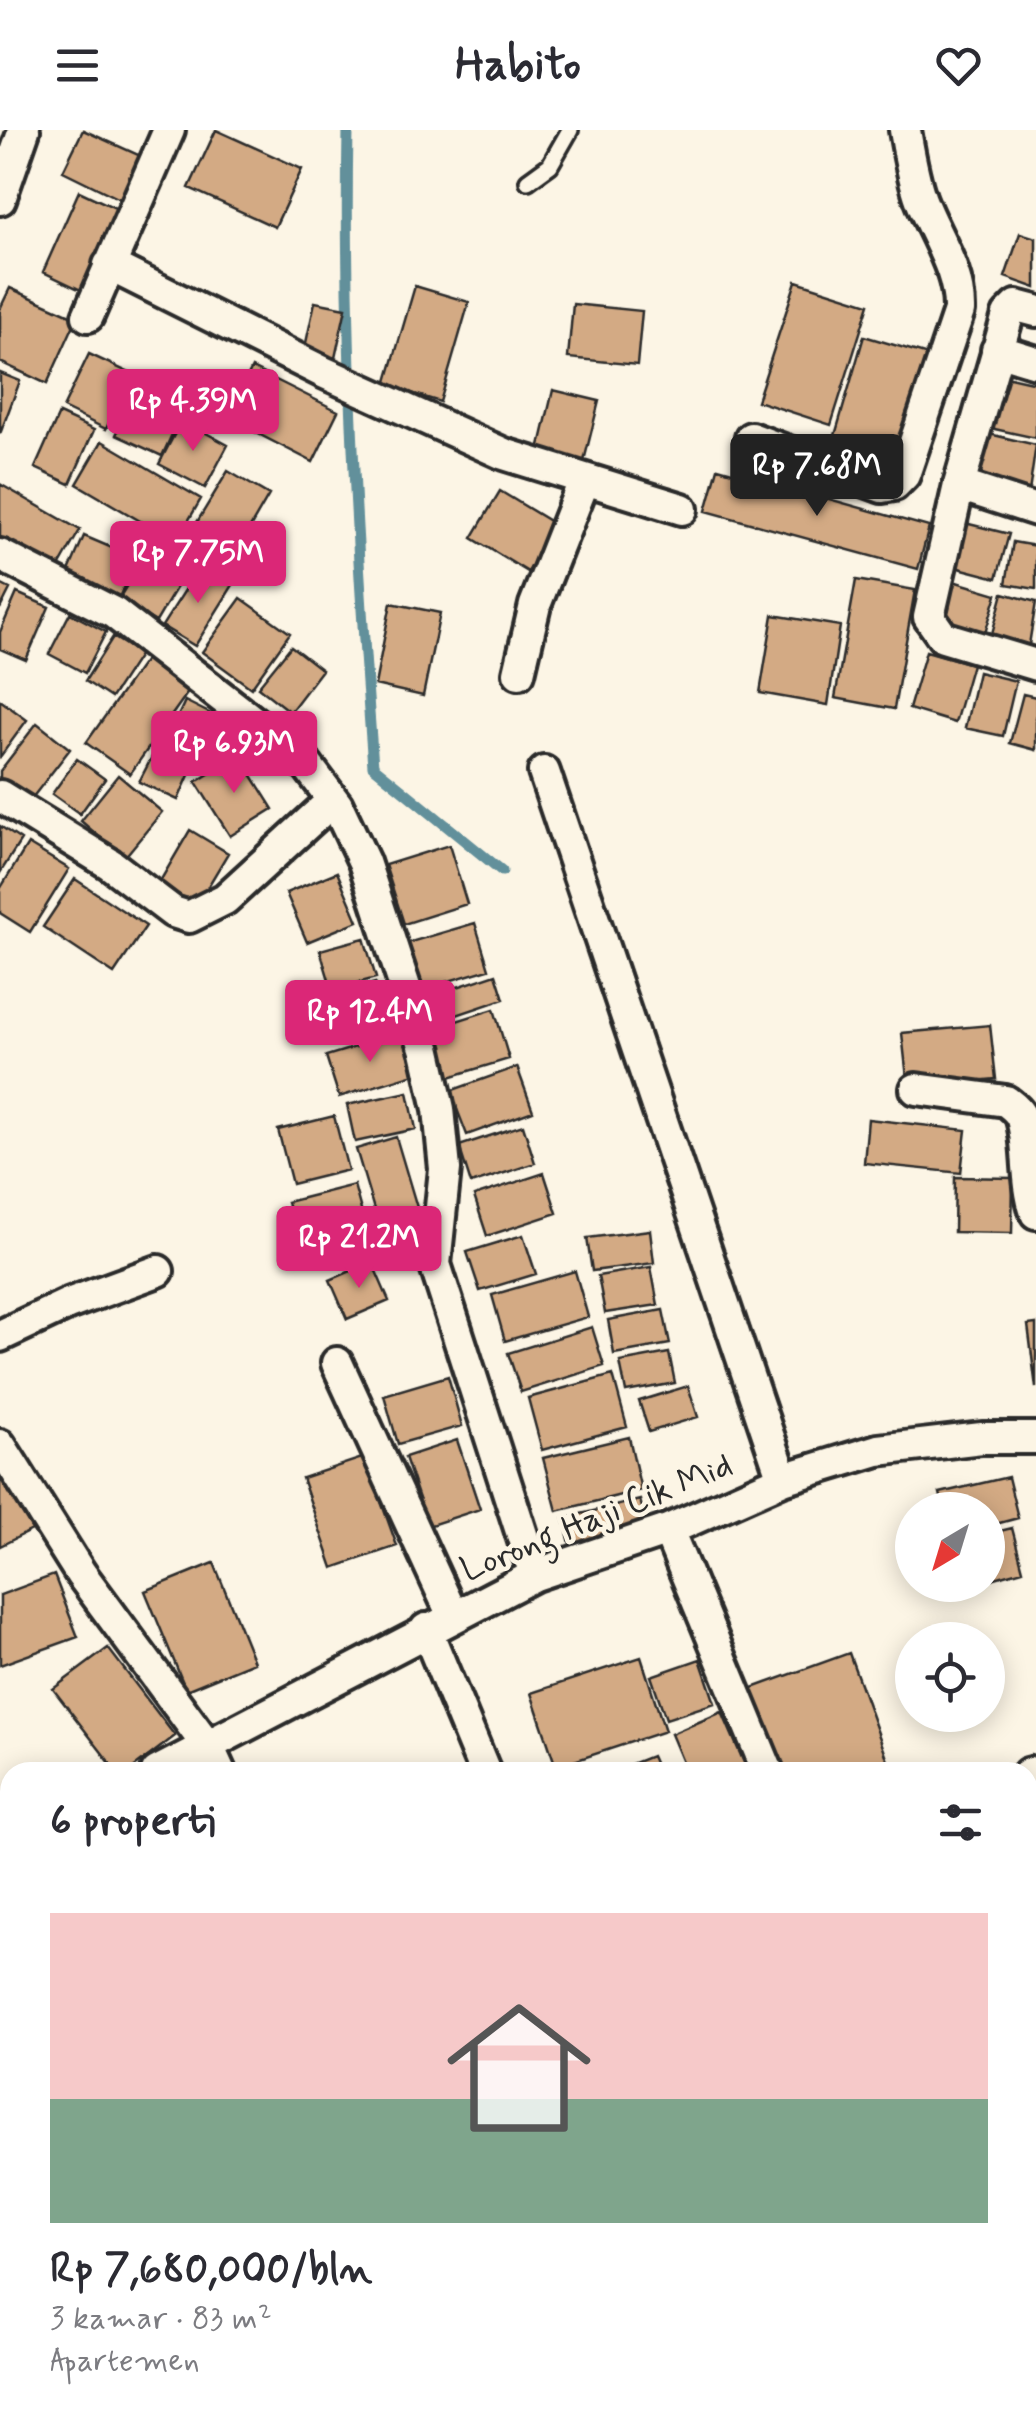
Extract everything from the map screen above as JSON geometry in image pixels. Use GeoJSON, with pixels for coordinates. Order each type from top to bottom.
{"type":"FeatureCollection","features":[{"type":"Feature","properties":{"kind":"street"},"geometry":{"type":"LineString","coordinates":[[0,199],[24,130]]}},
{"type":"Feature","properties":{"kind":"street"},"geometry":{"type":"LineString","coordinates":[[88,316],[169,130]]}},
{"type":"Feature","properties":{"kind":"street"},"geometry":{"type":"LineString","coordinates":[[751,438],[882,487],[894,485],[904,475],[959,311],[957,281],[920,196],[906,130]]}},
{"type":"Feature","properties":{"kind":"street"},"geometry":{"type":"LineString","coordinates":[[109,265],[324,372],[504,454],[682,509]]}},
{"type":"Feature","properties":{"kind":"street"},"geometry":{"type":"LineString","coordinates":[[1036,312],[1017,306],[1012,309],[997,350],[959,485],[929,617],[931,626],[943,637],[1036,665]]}},
{"type":"Feature","properties":{"kind":"street"},"geometry":{"type":"LineString","coordinates":[[997,350],[1036,362]]}},
{"type":"Feature","properties":{"kind":"street"},"geometry":{"type":"LineString","coordinates":[[520,673],[535,605],[584,481]]}},
{"type":"Feature","properties":{"kind":"street"},"geometry":{"type":"LineString","coordinates":[[959,485],[1036,510]]}},
{"type":"Feature","properties":{"kind":"street"},"geometry":{"type":"LineString","coordinates":[[0,556],[114,613],[304,761],[335,803],[364,862],[426,1051],[439,1108],[445,1169],[435,1248],[440,1287],[475,1382],[535,1574]]}},
{"type":"Feature","properties":{"kind":"street"},"geometry":{"type":"LineString","coordinates":[[544,772],[784,1479]]}},
{"type":"Feature","properties":{"kind":"street"},"geometry":{"type":"LineString","coordinates":[[0,796],[110,864],[172,912],[190,917],[226,899],[335,803]]}},
{"type":"Feature","properties":{"kind":"street"},"geometry":{"type":"LineString","coordinates":[[916,1088],[1006,1101],[1016,1109],[1022,1120],[1036,1213]]}},
{"type":"Feature","properties":{"kind":"street"},"geometry":{"type":"LineString","coordinates":[[0,1336],[68,1304],[158,1271]]}},
{"type":"Feature","properties":{"kind":"street"},"geometry":{"type":"LineString","coordinates":[[337,1363],[439,1623],[482,1762]]}},
{"type":"Feature","properties":{"kind":"street","name":"Lorong Haji Cik Mid"},"geometry":{"type":"LineString","coordinates":[[215,1760],[439,1623],[535,1574],[668,1530],[784,1479],[878,1450],[982,1438],[1036,1438]]}},
{"type":"Feature","properties":{"kind":"street"},"geometry":{"type":"LineString","coordinates":[[0,1445],[81,1574],[215,1760]]}},
{"type":"Feature","properties":{"kind":"street"},"geometry":{"type":"LineString","coordinates":[[668,1530],[764,1762]]}},
{"type":"Feature","properties":{"kind":"lane"},"geometry":{"type":"LineString","coordinates":[[528,182],[550,165],[570,130]]}},
{"type":"Feature","properties":{"kind":"building"},"geometry":{"type":"Polygon","coordinates":[[[83,130],[143,157],[122,200],[63,171],[83,130]]]}},
{"type":"Feature","properties":{"kind":"building"},"geometry":{"type":"Polygon","coordinates":[[[216,130],[302,169],[275,227],[189,188],[216,130]]]}},
{"type":"Feature","properties":{"kind":"building"},"geometry":{"type":"Polygon","coordinates":[[[79,191],[124,212],[87,293],[43,272],[79,191]]]}},
{"type":"Feature","properties":{"kind":"building"},"geometry":{"type":"Polygon","coordinates":[[[1020,233],[1036,238],[1036,288],[1005,277],[1020,233]]]}},
{"type":"Feature","properties":{"kind":"building"},"geometry":{"type":"Polygon","coordinates":[[[796,281],[869,304],[831,425],[757,401],[796,281]]]}},
{"type":"Feature","properties":{"kind":"building"},"geometry":{"type":"Polygon","coordinates":[[[415,286],[469,302],[440,402],[386,385],[415,286]]]}},
{"type":"Feature","properties":{"kind":"building"},"geometry":{"type":"Polygon","coordinates":[[[10,288],[77,318],[47,384],[0,362],[0,309],[10,288]]]}},
{"type":"Feature","properties":{"kind":"building"},"geometry":{"type":"Polygon","coordinates":[[[315,302],[346,308],[335,358],[304,352],[315,302]]]}},
{"type":"Feature","properties":{"kind":"building"},"geometry":{"type":"Polygon","coordinates":[[[573,304],[642,311],[637,365],[568,358],[573,304]]]}},
{"type":"Feature","properties":{"kind":"building"},"geometry":{"type":"Polygon","coordinates":[[[864,336],[935,357],[906,460],[834,439],[864,336]]]}},
{"type":"Feature","properties":{"kind":"building"},"geometry":{"type":"Polygon","coordinates":[[[89,354],[132,374],[106,429],[63,408],[89,354]]]}},
{"type":"Feature","properties":{"kind":"building"},"geometry":{"type":"Polygon","coordinates":[[[252,368],[338,411],[313,462],[227,418],[252,368]]]}},
{"type":"Feature","properties":{"kind":"building"},"geometry":{"type":"Polygon","coordinates":[[[0,373],[20,381],[0,434],[0,373]]]}},
{"type":"Feature","properties":{"kind":"building"},"geometry":{"type":"Polygon","coordinates":[[[1001,375],[1036,383],[1036,438],[990,428],[1001,375]]]}},
{"type":"Feature","properties":{"kind":"building"},"geometry":{"type":"Polygon","coordinates":[[[141,383],[186,404],[162,456],[116,435],[141,383]]]}},
{"type":"Feature","properties":{"kind":"building"},"geometry":{"type":"Polygon","coordinates":[[[553,390],[599,401],[584,461],[539,450],[553,390]]]}},
{"type":"Feature","properties":{"kind":"building"},"geometry":{"type":"Polygon","coordinates":[[[59,414],[94,430],[70,484],[35,468],[59,414]]]}},
{"type":"Feature","properties":{"kind":"building"},"geometry":{"type":"Polygon","coordinates":[[[182,420],[228,445],[205,488],[159,464],[182,420]]]}},
{"type":"Feature","properties":{"kind":"building"},"geometry":{"type":"Polygon","coordinates":[[[985,433],[1036,445],[1028,499],[972,486],[985,433]]]}},
{"type":"Feature","properties":{"kind":"building"},"geometry":{"type":"Polygon","coordinates":[[[102,441],[201,499],[176,542],[77,484],[102,441]]]}},
{"type":"Feature","properties":{"kind":"building"},"geometry":{"type":"Polygon","coordinates":[[[718,468],[929,527],[918,569],[706,511],[718,468]]]}},
{"type":"Feature","properties":{"kind":"building"},"geometry":{"type":"Polygon","coordinates":[[[228,471],[269,495],[233,557],[191,532],[228,471]]]}},
{"type":"Feature","properties":{"kind":"building"},"geometry":{"type":"Polygon","coordinates":[[[0,484],[80,530],[53,577],[0,547],[0,484]]]}},
{"type":"Feature","properties":{"kind":"building"},"geometry":{"type":"Polygon","coordinates":[[[500,491],[556,525],[528,572],[472,538],[500,491]]]}},
{"type":"Feature","properties":{"kind":"building"},"geometry":{"type":"Polygon","coordinates":[[[965,523],[1009,534],[997,578],[955,567],[965,523]]]}},
{"type":"Feature","properties":{"kind":"building"},"geometry":{"type":"Polygon","coordinates":[[[84,536],[136,558],[118,600],[66,578],[84,536]]]}},
{"type":"Feature","properties":{"kind":"building"},"geometry":{"type":"Polygon","coordinates":[[[1013,542],[1036,546],[1036,589],[1006,584],[1013,542]]]}},
{"type":"Feature","properties":{"kind":"building"},"geometry":{"type":"Polygon","coordinates":[[[144,557],[181,580],[156,622],[118,600],[144,557]]]}},
{"type":"Feature","properties":{"kind":"building"},"geometry":{"type":"Polygon","coordinates":[[[201,565],[233,585],[195,646],[162,626],[201,565]]]}},
{"type":"Feature","properties":{"kind":"building"},"geometry":{"type":"Polygon","coordinates":[[[856,580],[915,590],[894,709],[835,698],[856,580]]]}},
{"type":"Feature","properties":{"kind":"building"},"geometry":{"type":"Polygon","coordinates":[[[953,581],[997,594],[985,633],[941,620],[953,581]]]}},
{"type":"Feature","properties":{"kind":"building"},"geometry":{"type":"Polygon","coordinates":[[[0,584],[10,589],[0,609],[0,584]]]}},
{"type":"Feature","properties":{"kind":"building"},"geometry":{"type":"Polygon","coordinates":[[[17,593],[49,607],[26,660],[0,649],[0,632],[17,593]]]}},
{"type":"Feature","properties":{"kind":"building"},"geometry":{"type":"Polygon","coordinates":[[[1003,593],[1036,602],[1028,651],[990,641],[1003,593]]]}},
{"type":"Feature","properties":{"kind":"building"},"geometry":{"type":"Polygon","coordinates":[[[241,598],[290,633],[251,688],[202,652],[241,598]]]}},
{"type":"Feature","properties":{"kind":"building"},"geometry":{"type":"Polygon","coordinates":[[[391,603],[440,613],[423,696],[375,685],[391,603]]]}},
{"type":"Feature","properties":{"kind":"building"},"geometry":{"type":"Polygon","coordinates":[[[70,613],[106,632],[85,673],[49,654],[70,613]]]}},
{"type":"Feature","properties":{"kind":"building"},"geometry":{"type":"Polygon","coordinates":[[[773,615],[840,626],[828,705],[760,693],[773,615]]]}},
{"type":"Feature","properties":{"kind":"building"},"geometry":{"type":"Polygon","coordinates":[[[113,637],[140,654],[111,698],[85,681],[113,637]]]}},
{"type":"Feature","properties":{"kind":"building"},"geometry":{"type":"Polygon","coordinates":[[[291,646],[322,670],[290,712],[258,687],[291,646]]]}},
{"type":"Feature","properties":{"kind":"building"},"geometry":{"type":"Polygon","coordinates":[[[926,651],[972,664],[955,723],[909,709],[926,651]]]}},
{"type":"Feature","properties":{"kind":"building"},"geometry":{"type":"Polygon","coordinates":[[[147,657],[191,688],[130,774],[86,743],[147,657]]]}},
{"type":"Feature","properties":{"kind":"building"},"geometry":{"type":"Polygon","coordinates":[[[978,672],[1016,681],[1003,736],[965,728],[978,672]]]}},
{"type":"Feature","properties":{"kind":"building"},"geometry":{"type":"Polygon","coordinates":[[[1023,694],[1036,697],[1036,750],[1010,743],[1023,694]]]}},
{"type":"Feature","properties":{"kind":"building"},"geometry":{"type":"Polygon","coordinates":[[[0,700],[27,720],[0,757],[0,700]]]}},
{"type":"Feature","properties":{"kind":"building"},"geometry":{"type":"Polygon","coordinates":[[[185,701],[225,721],[205,764],[165,744],[185,701]]]}},
{"type":"Feature","properties":{"kind":"building"},"geometry":{"type":"Polygon","coordinates":[[[37,723],[70,749],[29,802],[0,779],[0,771],[37,723]]]}},
{"type":"Feature","properties":{"kind":"building"},"geometry":{"type":"Polygon","coordinates":[[[156,749],[193,766],[178,800],[139,782],[156,749]]]}},
{"type":"Feature","properties":{"kind":"building"},"geometry":{"type":"Polygon","coordinates":[[[239,755],[273,809],[230,836],[196,782],[239,755]]]}},
{"type":"Feature","properties":{"kind":"building"},"geometry":{"type":"Polygon","coordinates":[[[77,759],[105,779],[80,814],[52,794],[77,759]]]}},
{"type":"Feature","properties":{"kind":"building"},"geometry":{"type":"Polygon","coordinates":[[[118,775],[162,812],[124,858],[81,821],[118,775]]]}},
{"type":"Feature","properties":{"kind":"building"},"geometry":{"type":"Polygon","coordinates":[[[0,826],[21,840],[0,873],[0,826]]]}},
{"type":"Feature","properties":{"kind":"building"},"geometry":{"type":"Polygon","coordinates":[[[190,830],[228,853],[197,905],[159,883],[190,830]]]}},
{"type":"Feature","properties":{"kind":"building"},"geometry":{"type":"Polygon","coordinates":[[[28,844],[69,869],[30,932],[0,913],[0,889],[28,844]]]}},
{"type":"Feature","properties":{"kind":"building"},"geometry":{"type":"Polygon","coordinates":[[[449,845],[467,904],[404,924],[385,865],[449,845]]]}},
{"type":"Feature","properties":{"kind":"building"},"geometry":{"type":"Polygon","coordinates":[[[337,872],[358,921],[307,942],[286,893],[337,872]]]}},
{"type":"Feature","properties":{"kind":"building"},"geometry":{"type":"Polygon","coordinates":[[[75,879],[146,926],[114,974],[43,927],[75,879]]]}},
{"type":"Feature","properties":{"kind":"building"},"geometry":{"type":"Polygon","coordinates":[[[475,923],[489,969],[422,989],[407,943],[475,923]]]}},
{"type":"Feature","properties":{"kind":"building"},"geometry":{"type":"Polygon","coordinates":[[[364,938],[376,978],[332,990],[320,950],[364,938]]]}},
{"type":"Feature","properties":{"kind":"building"},"geometry":{"type":"Polygon","coordinates":[[[496,974],[504,999],[433,1023],[424,998],[496,974]]]}},
{"type":"Feature","properties":{"kind":"building"},"geometry":{"type":"Polygon","coordinates":[[[375,983],[390,1028],[339,1044],[324,998],[375,983]]]}},
{"type":"Feature","properties":{"kind":"building"},"geometry":{"type":"Polygon","coordinates":[[[494,1009],[509,1059],[446,1078],[431,1029],[494,1009]]]}},
{"type":"Feature","properties":{"kind":"building"},"geometry":{"type":"Polygon","coordinates":[[[990,1025],[996,1079],[908,1087],[902,1033],[990,1025]]]}},
{"type":"Feature","properties":{"kind":"building"},"geometry":{"type":"Polygon","coordinates":[[[402,1033],[415,1074],[339,1097],[326,1056],[402,1033]]]}},
{"type":"Feature","properties":{"kind":"building"},"geometry":{"type":"Polygon","coordinates":[[[517,1067],[533,1111],[467,1135],[450,1091],[517,1067]]]}},
{"type":"Feature","properties":{"kind":"building"},"geometry":{"type":"Polygon","coordinates":[[[408,1092],[416,1129],[355,1142],[347,1105],[408,1092]]]}},
{"type":"Feature","properties":{"kind":"building"},"geometry":{"type":"Polygon","coordinates":[[[334,1116],[348,1170],[292,1184],[278,1130],[334,1116]]]}},
{"type":"Feature","properties":{"kind":"building"},"geometry":{"type":"Polygon","coordinates":[[[868,1119],[966,1130],[961,1173],[864,1163],[868,1119]]]}},
{"type":"Feature","properties":{"kind":"building"},"geometry":{"type":"Polygon","coordinates":[[[523,1125],[535,1163],[471,1184],[459,1146],[523,1125]]]}},
{"type":"Feature","properties":{"kind":"building"},"geometry":{"type":"Polygon","coordinates":[[[396,1137],[418,1211],[378,1223],[356,1149],[396,1137]]]}},
{"type":"Feature","properties":{"kind":"building"},"geometry":{"type":"Polygon","coordinates":[[[544,1173],[557,1213],[487,1236],[474,1196],[544,1173]]]}},
{"type":"Feature","properties":{"kind":"building"},"geometry":{"type":"Polygon","coordinates":[[[955,1177],[1013,1178],[1012,1233],[954,1232],[955,1177]]]}},
{"type":"Feature","properties":{"kind":"building"},"geometry":{"type":"Polygon","coordinates":[[[354,1185],[369,1239],[301,1257],[287,1202],[354,1185]]]}},
{"type":"Feature","properties":{"kind":"building"},"geometry":{"type":"Polygon","coordinates":[[[650,1230],[654,1263],[592,1271],[587,1238],[650,1230]]]}},
{"type":"Feature","properties":{"kind":"building"},"geometry":{"type":"Polygon","coordinates":[[[523,1235],[536,1274],[480,1291],[467,1252],[523,1235]]]}},
{"type":"Feature","properties":{"kind":"building"},"geometry":{"type":"Polygon","coordinates":[[[372,1262],[389,1301],[347,1319],[330,1280],[372,1262]]]}},
{"type":"Feature","properties":{"kind":"building"},"geometry":{"type":"Polygon","coordinates":[[[651,1267],[658,1305],[605,1313],[598,1276],[651,1267]]]}},
{"type":"Feature","properties":{"kind":"building"},"geometry":{"type":"Polygon","coordinates":[[[575,1271],[588,1317],[505,1341],[492,1295],[575,1271]]]}},
{"type":"Feature","properties":{"kind":"building"},"geometry":{"type":"Polygon","coordinates":[[[663,1310],[670,1344],[614,1354],[608,1320],[663,1310]]]}},
{"type":"Feature","properties":{"kind":"building"},"geometry":{"type":"Polygon","coordinates":[[[1036,1324],[1036,1388],[1028,1325],[1036,1324]]]}},
{"type":"Feature","properties":{"kind":"building"},"geometry":{"type":"Polygon","coordinates":[[[592,1327],[604,1366],[521,1392],[508,1353],[592,1327]]]}},
{"type":"Feature","properties":{"kind":"building"},"geometry":{"type":"Polygon","coordinates":[[[669,1353],[675,1383],[626,1392],[620,1362],[669,1353]]]}},
{"type":"Feature","properties":{"kind":"building"},"geometry":{"type":"Polygon","coordinates":[[[613,1375],[627,1427],[542,1450],[528,1398],[613,1375]]]}},
{"type":"Feature","properties":{"kind":"building"},"geometry":{"type":"Polygon","coordinates":[[[448,1376],[462,1426],[398,1444],[384,1395],[448,1376]]]}},
{"type":"Feature","properties":{"kind":"building"},"geometry":{"type":"Polygon","coordinates":[[[688,1386],[698,1417],[649,1432],[639,1401],[688,1386]]]}},
{"type":"Feature","properties":{"kind":"building"},"geometry":{"type":"Polygon","coordinates":[[[629,1437],[641,1490],[557,1511],[543,1458],[629,1437]]]}},
{"type":"Feature","properties":{"kind":"building"},"geometry":{"type":"Polygon","coordinates":[[[457,1440],[480,1509],[428,1526],[405,1457],[457,1440]]]}},
{"type":"Feature","properties":{"kind":"building"},"geometry":{"type":"Polygon","coordinates":[[[365,1457],[397,1546],[333,1568],[302,1478],[365,1457]]]}},
{"type":"Feature","properties":{"kind":"building"},"geometry":{"type":"Polygon","coordinates":[[[0,1470],[32,1530],[0,1546],[0,1470]]]}},
{"type":"Feature","properties":{"kind":"building"},"geometry":{"type":"Polygon","coordinates":[[[1008,1477],[1018,1518],[1005,1521],[1005,1492],[944,1492],[1008,1477]]]}},
{"type":"Feature","properties":{"kind":"building"},"geometry":{"type":"Polygon","coordinates":[[[640,1500],[648,1530],[571,1548],[564,1518],[640,1500]]]}},
{"type":"Feature","properties":{"kind":"building"},"geometry":{"type":"Polygon","coordinates":[[[1012,1528],[1023,1570],[1005,1575],[1005,1530],[1012,1528]]]}},
{"type":"Feature","properties":{"kind":"building"},"geometry":{"type":"Polygon","coordinates":[[[214,1563],[254,1662],[186,1690],[145,1591],[214,1563]]]}},
{"type":"Feature","properties":{"kind":"building"},"geometry":{"type":"Polygon","coordinates":[[[54,1575],[78,1637],[0,1665],[0,1595],[54,1575]]]}},
{"type":"Feature","properties":{"kind":"building"},"geometry":{"type":"Polygon","coordinates":[[[108,1648],[175,1736],[141,1762],[109,1762],[53,1689],[108,1648]]]}},
{"type":"Feature","properties":{"kind":"building"},"geometry":{"type":"Polygon","coordinates":[[[849,1653],[888,1762],[776,1762],[750,1689],[849,1653]]]}},
{"type":"Feature","properties":{"kind":"building"},"geometry":{"type":"Polygon","coordinates":[[[641,1657],[665,1731],[571,1762],[554,1762],[531,1693],[641,1657]]]}},
{"type":"Feature","properties":{"kind":"building"},"geometry":{"type":"Polygon","coordinates":[[[700,1659],[715,1703],[666,1719],[651,1676],[700,1659]]]}},
{"type":"Feature","properties":{"kind":"building"},"geometry":{"type":"Polygon","coordinates":[[[722,1712],[744,1762],[683,1762],[671,1734],[722,1712]]]}},
{"type":"Feature","properties":{"kind":"waterway"},"geometry":{"type":"LineString","coordinates":[[348,130],[353,448],[373,766],[502,871]]}}]}
